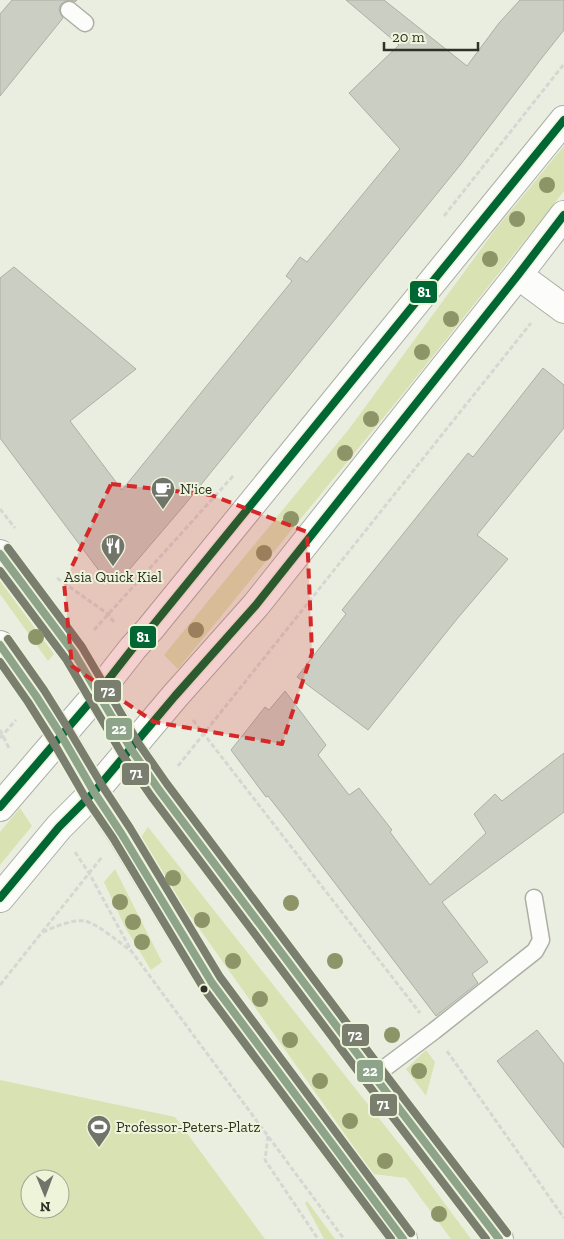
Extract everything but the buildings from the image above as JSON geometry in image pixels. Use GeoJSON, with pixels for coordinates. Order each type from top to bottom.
{"type":"FeatureCollection","features":[{"type":"Feature","properties":{"kind":"main road"},"geometry":{"type":"LineString","coordinates":[[0,807],[97,694],[564,120]]}},
{"type":"Feature","properties":{"kind":"main road"},"geometry":{"type":"LineString","coordinates":[[0,898],[59,827],[94,792],[175,696],[256,605],[564,215]]}},
{"type":"Feature","properties":{"kind":"main road"},"geometry":{"type":"LineString","coordinates":[[518,275],[557,304]]}},
{"type":"Feature","properties":{"kind":"main road"},"geometry":{"type":"LineString","coordinates":[[0,554],[74,653],[131,749],[159,790],[499,1239]]}},
{"type":"Feature","properties":{"kind":"main road"},"geometry":{"type":"LineString","coordinates":[[0,645],[36,696],[212,983],[403,1239]]}},
{"type":"Feature","properties":{"kind":"lane"},"geometry":{"type":"LineString","coordinates":[[69,10],[85,23]]}},
{"type":"Feature","properties":{"kind":"lane"},"geometry":{"type":"LineString","coordinates":[[374,1076],[534,951],[541,940],[534,898]]}},
{"type":"Feature","properties":{"kind":"path"},"geometry":{"type":"LineString","coordinates":[[439,222],[564,64]]}},
{"type":"Feature","properties":{"kind":"path"},"geometry":{"type":"LineString","coordinates":[[557,304],[203,734],[434,1031],[564,1218]]}},
{"type":"Feature","properties":{"kind":"path"},"geometry":{"type":"LineString","coordinates":[[74,653],[234,474]]}},
{"type":"Feature","properties":{"kind":"path"},"geometry":{"type":"LineString","coordinates":[[0,508],[16,530]]}},
{"type":"Feature","properties":{"kind":"path"},"geometry":{"type":"LineString","coordinates":[[56,578],[108,614]]}},
{"type":"Feature","properties":{"kind":"path"},"geometry":{"type":"LineString","coordinates":[[0,738],[36,696]]}},
{"type":"Feature","properties":{"kind":"path"},"geometry":{"type":"LineString","coordinates":[[0,985],[89,873],[132,952],[344,1239]]}},
{"type":"Feature","properties":{"kind":"path"},"geometry":{"type":"LineString","coordinates":[[43,932],[62,924],[84,921],[95,925],[132,952]]}},
{"type":"Feature","properties":{"kind":"path"},"geometry":{"type":"LineString","coordinates":[[268,1135],[266,1160],[318,1239]]}},
{"type":"Feature","properties":{"kind":"highlighted area"},"geometry":{"type":"Polygon","coordinates":[[[111,484],[211,495],[307,532],[312,653],[282,744],[154,722],[72,666],[64,583],[111,484]]]}},
{"type":"Feature","properties":{"kind":"green space"},"geometry":{"type":"Polygon","coordinates":[[[564,146],[564,191],[410,385],[178,669],[164,655],[349,429],[495,230],[564,146]]]}},
{"type":"Feature","properties":{"kind":"green space"},"geometry":{"type":"Polygon","coordinates":[[[0,581],[54,654],[48,661],[0,594],[0,581]]]}},
{"type":"Feature","properties":{"kind":"green space"},"geometry":{"type":"Polygon","coordinates":[[[20,808],[32,826],[0,865],[0,832],[20,808]]]}},
{"type":"Feature","properties":{"kind":"green space"},"geometry":{"type":"Polygon","coordinates":[[[148,827],[420,1170],[471,1239],[451,1239],[406,1178],[373,1174],[138,842],[148,827]]]}},
{"type":"Feature","properties":{"kind":"green space"},"geometry":{"type":"Polygon","coordinates":[[[115,869],[162,962],[151,970],[125,927],[104,882],[115,869]]]}},
{"type":"Feature","properties":{"kind":"green space"},"geometry":{"type":"Polygon","coordinates":[[[426,1050],[435,1062],[426,1096],[406,1069],[426,1050]]]}},
{"type":"Feature","properties":{"kind":"green space","name":"Professor-Peters-Platz"},"geometry":{"type":"Polygon","coordinates":[[[0,1080],[175,1117],[265,1239],[0,1239],[0,1080]]]}},
{"type":"Feature","properties":{"kind":"green space"},"geometry":{"type":"Polygon","coordinates":[[[307,1201],[335,1239],[324,1239],[305,1203],[307,1201]]]}},
{"type":"Feature","properties":{"kind":"transit line","name":"81"},"geometry":{"type":"LineString","coordinates":[[0,807],[97,694],[564,120]]}},
{"type":"Feature","properties":{"kind":"transit line","name":"81"},"geometry":{"type":"LineString","coordinates":[[0,898],[59,827],[94,792],[175,696],[256,605],[564,215]]}},
{"type":"Feature","properties":{"kind":"transit line","name":"72"},"geometry":{"type":"LineString","coordinates":[[8,548],[82,647],[139,744],[167,784],[507,1233]]}},
{"type":"Feature","properties":{"kind":"transit line","name":"22"},"geometry":{"type":"LineString","coordinates":[[0,554],[74,653],[131,749],[159,790],[499,1239]]}},
{"type":"Feature","properties":{"kind":"transit line","name":"71"},"geometry":{"type":"LineString","coordinates":[[0,571],[66,659],[122,754],[151,796],[486,1239]]}},
{"type":"Feature","properties":{"kind":"transit line","name":"72"},"geometry":{"type":"LineString","coordinates":[[8,639],[44,690],[220,977],[411,1233]]}},
{"type":"Feature","properties":{"kind":"transit line","name":"22"},"geometry":{"type":"LineString","coordinates":[[0,645],[61,735],[212,983],[403,1239]]}},
{"type":"Feature","properties":{"kind":"transit line","name":"71"},"geometry":{"type":"LineString","coordinates":[[0,662],[52,740],[85,797],[113,838],[204,989],[391,1239]]}},
{"type":"Feature","properties":{"kind":"place","name":"N'ice"},"geometry":{"type":"Point","coordinates":[163,510]}},
{"type":"Feature","properties":{"kind":"place","name":"Asia Quick Kiel"},"geometry":{"type":"Point","coordinates":[113,567]}},
{"type":"Feature","properties":{"kind":"place","name":"Professor-Peters-Platz"},"geometry":{"type":"Point","coordinates":[99,1148]}}]}
